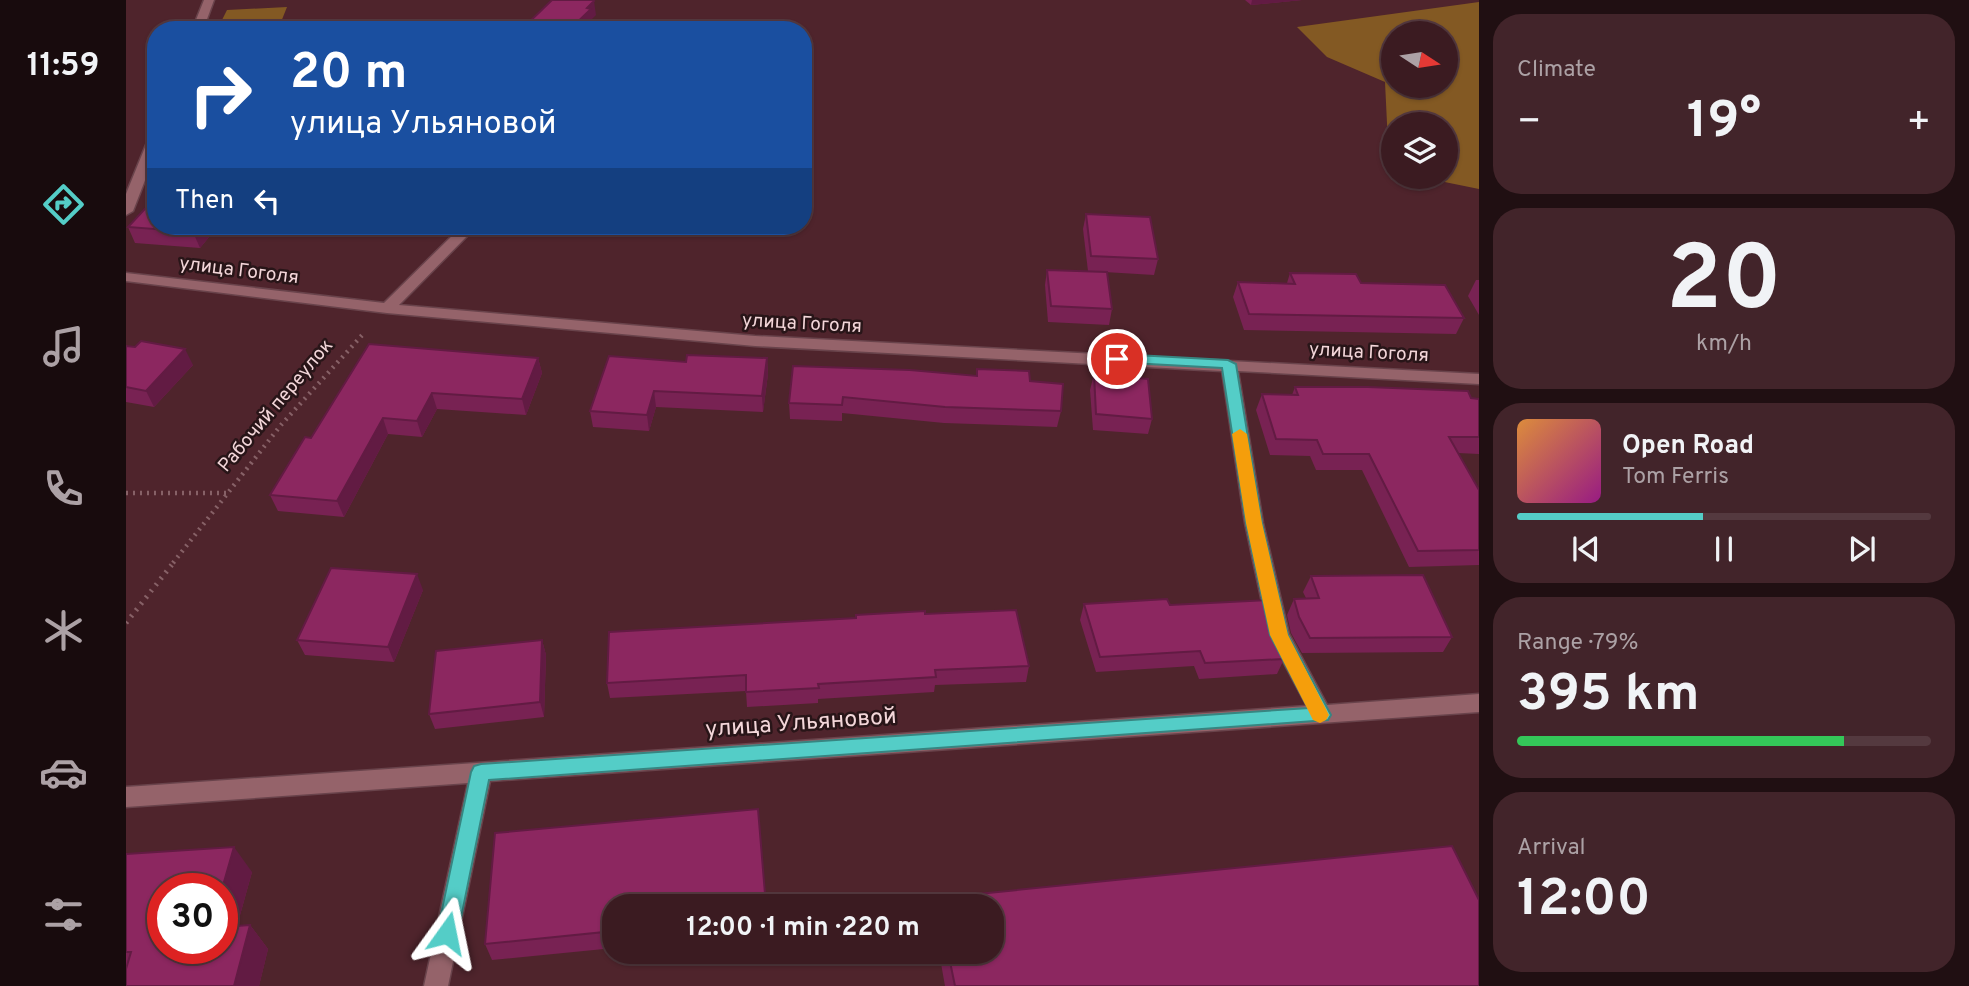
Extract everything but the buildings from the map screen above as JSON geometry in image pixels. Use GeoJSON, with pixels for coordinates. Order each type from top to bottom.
{"type":"FeatureCollection","features":[{"type":"Feature","properties":{"kind":"street"},"geometry":{"type":"LineString","coordinates":[[201,21],[209,0]]}},
{"type":"Feature","properties":{"kind":"street"},"geometry":{"type":"LineString","coordinates":[[126,211],[147,158]]}},
{"type":"Feature","properties":{"kind":"street"},"geometry":{"type":"LineString","coordinates":[[387,308],[461,235]]}},
{"type":"Feature","properties":{"kind":"street","name":"улица Гоголя"},"geometry":{"type":"LineString","coordinates":[[126,277],[387,308],[755,341],[1479,379]]}},
{"type":"Feature","properties":{"kind":"street"},"geometry":{"type":"LineString","coordinates":[[1228,364],[1254,523],[1279,635],[1322,715]]}},
{"type":"Feature","properties":{"kind":"street","name":"улица Ульяновой"},"geometry":{"type":"LineString","coordinates":[[126,797],[1479,703]]}},
{"type":"Feature","properties":{"kind":"street"},"geometry":{"type":"LineString","coordinates":[[436,986],[481,772]]}},
{"type":"Feature","properties":{"kind":"path","name":"Рабочий переулок"},"geometry":{"type":"LineString","coordinates":[[126,623],[281,425],[387,308]]}},
{"type":"Feature","properties":{"kind":"path"},"geometry":{"type":"LineString","coordinates":[[126,493],[228,493]]}},
{"type":"Feature","properties":{"kind":"shaded area"},"geometry":{"type":"Polygon","coordinates":[[[1479,2],[1479,189],[1458,185],[1458,112],[1386,112],[1386,98],[1458,98],[1458,21],[1381,21],[1381,80],[1327,57],[1297,27],[1479,2]]]}},
{"type":"Feature","properties":{"kind":"shaded area"},"geometry":{"type":"Polygon","coordinates":[[[287,7],[281,21],[222,21],[227,10],[287,7]]]}},
{"type":"Feature","properties":{"kind":"slow traffic"},"geometry":{"type":"LineString","coordinates":[[1240,434],[1254,523],[1279,635],[1320,715]]}},
{"type":"Feature","properties":{"kind":"route"},"geometry":{"type":"LineString","coordinates":[[447,933],[481,772],[1322,715],[1279,635],[1254,523],[1228,364],[1117,359]]}}]}
